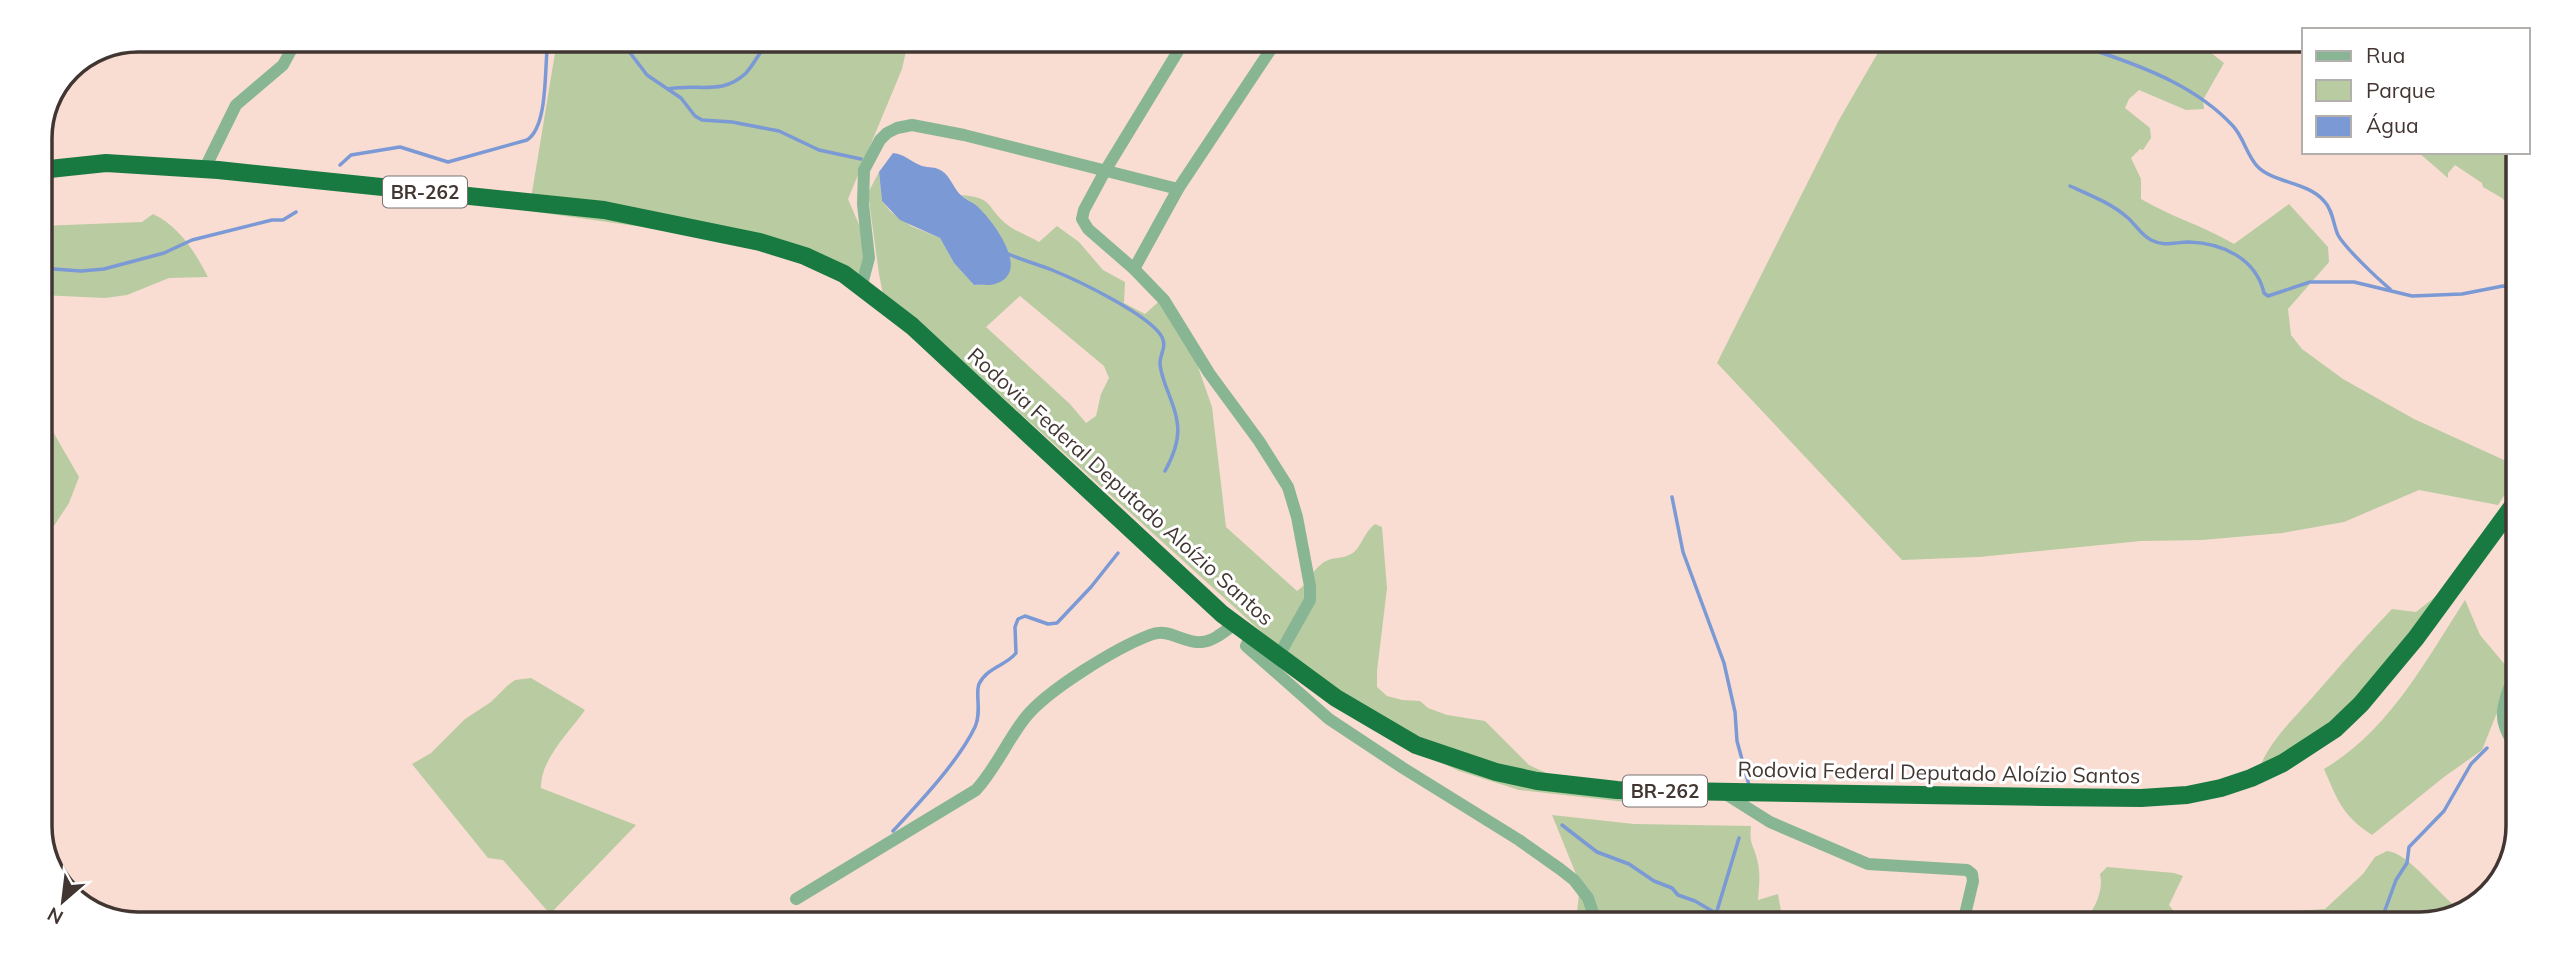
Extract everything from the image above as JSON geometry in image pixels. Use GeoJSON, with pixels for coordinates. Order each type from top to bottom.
{"type":"FeatureCollection","features":[{"type":"Feature","properties":{"kind":"highway","name":"Rodovia Federal Deputado Aloízio Santos"},"geometry":{"type":"LineString","coordinates":[[52,169],[107,163],[204,170],[604,210],[760,242],[805,256],[844,274],[912,326],[1269,655],[1406,739],[1447,757],[1537,781],[1617,790],[2141,798],[2187,795],[2251,778],[2283,764],[2313,744],[2335,729],[2361,704],[2416,638],[2506,516]]}},
{"type":"Feature","properties":{"kind":"street"},"geometry":{"type":"LineString","coordinates":[[204,170],[236,105],[283,65],[290,52]]}},
{"type":"Feature","properties":{"kind":"street"},"geometry":{"type":"LineString","coordinates":[[1178,52],[1105,171],[1082,219],[1088,229],[1135,269],[1164,300],[1209,373],[1259,441],[1294,502],[1310,586],[1310,600],[1269,655],[1329,719],[1519,839],[1574,880],[1588,898],[1593,912]]}},
{"type":"Feature","properties":{"kind":"street"},"geometry":{"type":"LineString","coordinates":[[1135,269],[1178,189],[1269,52]]}},
{"type":"Feature","properties":{"kind":"street"},"geometry":{"type":"LineString","coordinates":[[861,288],[869,258],[863,204],[864,170],[880,140],[887,133],[912,125],[964,135],[1178,189]]}},
{"type":"Feature","properties":{"kind":"street"},"geometry":{"type":"LineString","coordinates":[[796,899],[976,790],[1033,709],[1088,669],[1154,633],[1168,633],[1203,642],[1235,624]]}},
{"type":"Feature","properties":{"kind":"street"},"geometry":{"type":"LineString","coordinates":[[2506,700],[2501,716],[2506,730]]}},
{"type":"Feature","properties":{"kind":"street"},"geometry":{"type":"LineString","coordinates":[[1724,793],[1770,822],[1868,864],[1967,870],[1972,874],[1973,881],[1966,912]]}},
{"type":"Feature","properties":{"kind":"green space"},"geometry":{"type":"Polygon","coordinates":[[[555,52],[906,52],[902,69],[848,199],[860,227],[868,272],[845,278],[786,253],[650,228],[529,211],[555,52]]]}},
{"type":"Feature","properties":{"kind":"green space"},"geometry":{"type":"Polygon","coordinates":[[[1878,52],[2210,52],[2224,63],[2203,100],[2204,109],[2186,110],[2139,90],[2129,99],[2125,108],[2150,128],[2151,138],[2143,150],[2140,149],[2131,158],[2141,179],[2141,199],[2234,244],[2289,204],[2328,247],[2329,262],[2288,309],[2291,335],[2302,349],[2343,379],[2414,419],[2505,461],[2506,493],[2498,505],[2419,490],[2344,522],[2282,533],[2202,540],[2141,541],[1979,557],[1902,560],[1717,363],[1839,120],[1878,52]]]}},
{"type":"Feature","properties":{"kind":"green space"},"geometry":{"type":"Polygon","coordinates":[[[2420,154],[2505,154],[2505,202],[2455,165],[2448,173],[2448,178],[2420,154]]]}},
{"type":"Feature","properties":{"kind":"green space"},"geometry":{"type":"Polygon","coordinates":[[[879,172],[882,201],[891,212],[911,226],[940,238],[954,263],[974,285],[995,284],[993,233],[983,214],[961,195],[984,200],[1009,226],[1039,242],[1057,226],[1079,242],[1103,270],[1125,282],[1124,303],[1145,314],[1165,296],[1197,364],[1212,407],[1226,527],[1297,591],[1324,562],[1351,554],[1375,524],[1382,527],[1387,588],[1377,687],[1387,696],[1420,701],[1428,708],[1447,715],[1485,721],[1529,765],[1546,773],[1653,795],[1679,804],[1635,803],[1519,790],[1459,771],[1393,739],[1327,691],[947,347],[884,299],[868,193],[879,172]],[[1020,296],[986,327],[1070,404],[1086,423],[1096,416],[1101,394],[1109,378],[1104,366],[1020,296]]]}},
{"type":"Feature","properties":{"kind":"green space"},"geometry":{"type":"Polygon","coordinates":[[[153,214],[171,225],[192,249],[208,277],[169,278],[127,295],[105,298],[52,296],[52,226],[142,222],[153,214]]]}},
{"type":"Feature","properties":{"kind":"green space"},"geometry":{"type":"Polygon","coordinates":[[[52,431],[79,477],[69,503],[53,528],[52,431]]]}},
{"type":"Feature","properties":{"kind":"green space"},"geometry":{"type":"Polygon","coordinates":[[[2449,586],[2373,699],[2255,783],[2265,757],[2281,733],[2392,609],[2416,612],[2449,586]]]}},
{"type":"Feature","properties":{"kind":"green space"},"geometry":{"type":"Polygon","coordinates":[[[2465,600],[2480,635],[2506,666],[2500,705],[2482,750],[2372,835],[2347,814],[2324,769],[2368,735],[2387,715],[2465,600]]]}},
{"type":"Feature","properties":{"kind":"green space"},"geometry":{"type":"Polygon","coordinates":[[[531,678],[585,710],[551,756],[545,767],[541,788],[636,825],[552,912],[548,912],[503,860],[488,858],[412,764],[431,753],[465,719],[491,702],[515,680],[531,678]]]}},
{"type":"Feature","properties":{"kind":"green space"},"geometry":{"type":"Polygon","coordinates":[[[1552,815],[1634,824],[1751,826],[1751,841],[1759,869],[1758,900],[1778,894],[1781,912],[1577,912],[1580,884],[1552,815]]]}},
{"type":"Feature","properties":{"kind":"green space"},"geometry":{"type":"Polygon","coordinates":[[[2387,851],[2405,859],[2453,905],[2420,912],[2293,912],[2325,909],[2363,874],[2375,857],[2387,851]]]}},
{"type":"Feature","properties":{"kind":"green space"},"geometry":{"type":"Polygon","coordinates":[[[2107,867],[2183,876],[2169,905],[2174,912],[2091,912],[2101,887],[2100,874],[2107,867]]]}},
{"type":"Feature","properties":{"kind":"water"},"geometry":{"type":"Polygon","coordinates":[[[893,153],[922,166],[942,171],[959,193],[986,216],[1007,248],[1010,270],[1006,278],[993,285],[974,285],[954,263],[940,238],[900,220],[882,201],[879,172],[893,153]]]}},
{"type":"Feature","properties":{"kind":"waterway"},"geometry":{"type":"LineString","coordinates":[[340,165],[351,155],[400,147],[448,162],[527,140],[534,133],[542,109],[547,52]]}},
{"type":"Feature","properties":{"kind":"waterway"},"geometry":{"type":"LineString","coordinates":[[629,52],[647,75],[681,98],[695,116],[702,120],[732,122],[779,131],[819,150],[861,159]]}},
{"type":"Feature","properties":{"kind":"waterway"},"geometry":{"type":"LineString","coordinates":[[668,89],[719,87],[728,84],[746,73],[761,52]]}},
{"type":"Feature","properties":{"kind":"waterway"},"geometry":{"type":"LineString","coordinates":[[2099,52],[2171,81],[2219,113],[2237,131],[2258,167],[2309,190],[2324,201],[2342,241],[2390,289]]}},
{"type":"Feature","properties":{"kind":"waterway"},"geometry":{"type":"LineString","coordinates":[[2070,186],[2115,208],[2151,240],[2165,244],[2202,243],[2236,255],[2254,271],[2268,296],[2310,282],[2354,282],[2412,296],[2462,294],[2505,286]]}},
{"type":"Feature","properties":{"kind":"waterway"},"geometry":{"type":"LineString","coordinates":[[52,269],[104,269],[164,253],[192,240],[272,220],[283,220],[296,212]]}},
{"type":"Feature","properties":{"kind":"waterway"},"geometry":{"type":"LineString","coordinates":[[1006,253],[1063,275],[1112,299],[1155,328],[1162,337],[1164,344],[1160,368],[1178,428],[1175,447],[1165,471]]}},
{"type":"Feature","properties":{"kind":"waterway"},"geometry":{"type":"LineString","coordinates":[[1672,497],[1683,552],[1724,663],[1735,712],[1737,741],[1749,785]]}},
{"type":"Feature","properties":{"kind":"waterway"},"geometry":{"type":"LineString","coordinates":[[893,831],[938,781],[968,740],[977,721],[979,684],[982,678],[1016,653],[1015,627],[1018,619],[1025,616],[1048,624],[1057,623],[1118,553]]}},
{"type":"Feature","properties":{"kind":"waterway"},"geometry":{"type":"LineString","coordinates":[[2385,912],[2396,880],[2407,863],[2409,847],[2444,811],[2471,764],[2487,748]]}},
{"type":"Feature","properties":{"kind":"waterway"},"geometry":{"type":"LineString","coordinates":[[1562,825],[1597,852],[1629,864],[1654,881],[1672,888],[1678,895],[1714,912]]}},
{"type":"Feature","properties":{"kind":"waterway"},"geometry":{"type":"LineString","coordinates":[[1717,912],[1739,838]]}}]}
